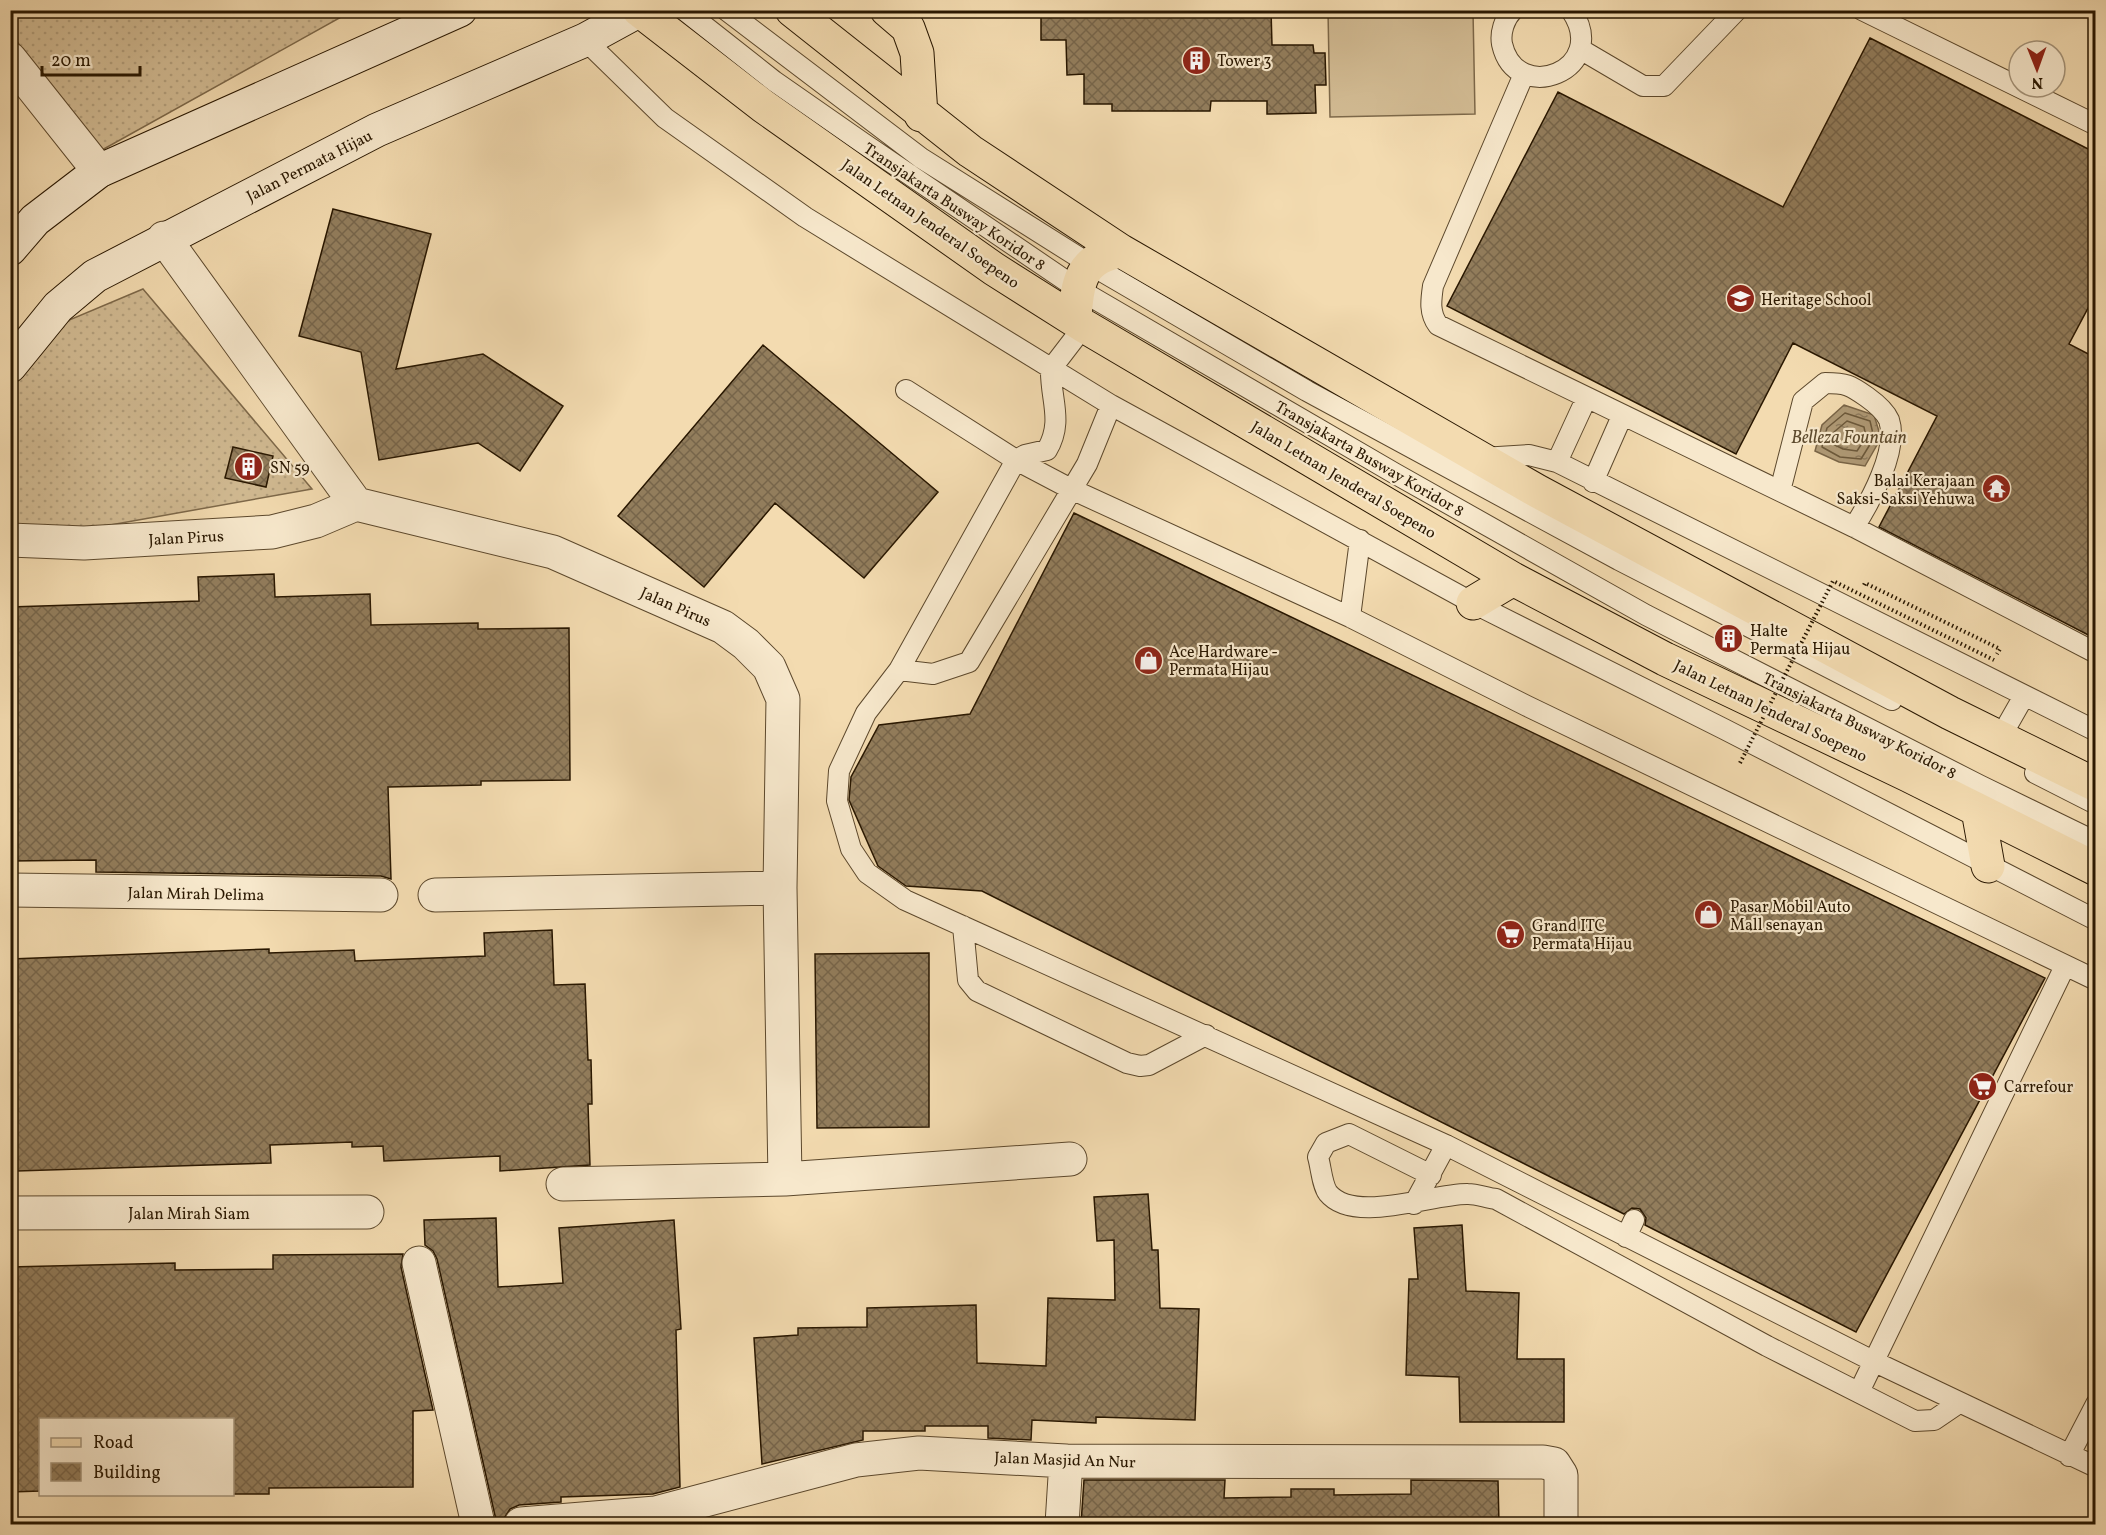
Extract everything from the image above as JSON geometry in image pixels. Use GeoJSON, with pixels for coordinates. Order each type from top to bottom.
{"type":"FeatureCollection","features":[{"type":"Feature","properties":{"kind":"main road"},"geometry":{"type":"LineString","coordinates":[[792,10],[921,115],[970,151],[1121,251],[1479,458],[1727,595],[2000,738],[2096,785]]}},
{"type":"Feature","properties":{"kind":"main road"},"geometry":{"type":"LineString","coordinates":[[887,10],[908,28],[917,53],[921,115]]}},
{"type":"Feature","properties":{"kind":"main road","name":"Jalan Letnan Jenderal Soepeno"},"geometry":{"type":"LineString","coordinates":[[639,11],[763,106],[994,268],[1082,300],[1513,579],[1665,659],[2096,869]]}},
{"type":"Feature","properties":{"kind":"main road"},"geometry":{"type":"LineString","coordinates":[[1082,300],[1103,254],[1121,251]]}},
{"type":"Feature","properties":{"kind":"main road"},"geometry":{"type":"LineString","coordinates":[[1473,603],[1513,579]]}},
{"type":"Feature","properties":{"kind":"main road"},"geometry":{"type":"LineString","coordinates":[[1978,810],[1988,866]]}},
{"type":"Feature","properties":{"kind":"street"},"geometry":{"type":"LineString","coordinates":[[10,249],[35,220],[99,171],[460,10]]}},
{"type":"Feature","properties":{"kind":"street","name":"Jalan Permata Hijau"},"geometry":{"type":"LineString","coordinates":[[10,366],[58,308],[95,276],[164,238],[377,130],[585,40],[639,11]]}},
{"type":"Feature","properties":{"kind":"street"},"geometry":{"type":"LineString","coordinates":[[10,60],[99,171]]}},
{"type":"Feature","properties":{"kind":"street"},"geometry":{"type":"LineString","coordinates":[[164,238],[356,504]]}},
{"type":"Feature","properties":{"kind":"street","name":"Jalan Pirus"},"geometry":{"type":"LineString","coordinates":[[10,540],[84,543],[272,532],[316,521],[356,504],[553,552],[723,627],[746,644],[769,667],[783,699],[780,888],[785,1179]]}},
{"type":"Feature","properties":{"kind":"street"},"geometry":{"type":"LineString","coordinates":[[435,895],[780,888]]}},
{"type":"Feature","properties":{"kind":"street","name":"Jalan Mirah Delima"},"geometry":{"type":"LineString","coordinates":[[10,890],[381,895]]}},
{"type":"Feature","properties":{"kind":"street"},"geometry":{"type":"LineString","coordinates":[[562,1184],[785,1179],[1070,1159]]}},
{"type":"Feature","properties":{"kind":"street","name":"Jalan Mirah Siam"},"geometry":{"type":"LineString","coordinates":[[10,1213],[367,1212]]}},
{"type":"Feature","properties":{"kind":"street"},"geometry":{"type":"LineString","coordinates":[[419,1263],[478,1524]]}},
{"type":"Feature","properties":{"kind":"street","name":"Jalan Masjid An Nur"},"geometry":{"type":"LineString","coordinates":[[521,1524],[656,1513],[705,1512],[856,1460],[919,1453],[1066,1461],[1543,1462],[1554,1464],[1561,1475],[1561,1524]]}},
{"type":"Feature","properties":{"kind":"street"},"geometry":{"type":"LineString","coordinates":[[1062,1524],[1066,1461]]}},
{"type":"Feature","properties":{"kind":"lane","name":"Transjakarta Busway Koridor 8"},"geometry":{"type":"LineString","coordinates":[[684,10],[774,81],[1082,300],[1646,615],[1979,785],[2096,842]]}},
{"type":"Feature","properties":{"kind":"lane","name":"Transjakarta Busway Koridor 8"},"geometry":{"type":"LineString","coordinates":[[726,10],[921,158],[1082,300],[1307,391],[1629,566],[2096,804]]}},
{"type":"Feature","properties":{"kind":"lane"},"geometry":{"type":"LineString","coordinates":[[1513,10],[1503,27],[1501,41],[1505,54],[1512,66],[1524,74],[1538,78],[1551,76],[1569,66],[1580,49],[1582,34],[1570,10]]}},
{"type":"Feature","properties":{"kind":"lane"},"geometry":{"type":"LineString","coordinates":[[1580,49],[1643,86],[1664,86],[1737,10]]}},
{"type":"Feature","properties":{"kind":"lane"},"geometry":{"type":"LineString","coordinates":[[1862,10],[2096,125]]}},
{"type":"Feature","properties":{"kind":"lane"},"geometry":{"type":"LineString","coordinates":[[585,40],[664,118],[805,217],[1112,405],[1473,603],[2096,920]]}},
{"type":"Feature","properties":{"kind":"lane"},"geometry":{"type":"LineString","coordinates":[[1524,74],[1433,286],[1432,318],[1438,325],[1586,399],[1854,527],[2096,653]]}},
{"type":"Feature","properties":{"kind":"lane"},"geometry":{"type":"LineString","coordinates":[[1082,300],[1051,369],[1057,414],[1055,437],[1047,450],[1025,455],[1016,460],[899,670],[866,713],[839,771],[837,801],[851,849],[867,873],[905,900],[1630,1228],[1784,1317],[2068,1456],[2096,1467]]}},
{"type":"Feature","properties":{"kind":"lane"},"geometry":{"type":"LineString","coordinates":[[1780,492],[1803,401],[1825,383],[1847,383],[1875,402],[1888,419],[1891,443],[1886,463],[1854,527]]}},
{"type":"Feature","properties":{"kind":"lane"},"geometry":{"type":"LineString","coordinates":[[906,390],[1016,460],[1071,489],[1350,617],[1538,711],[2096,980]]}},
{"type":"Feature","properties":{"kind":"lane"},"geometry":{"type":"LineString","coordinates":[[1557,462],[1586,399]]}},
{"type":"Feature","properties":{"kind":"lane"},"geometry":{"type":"LineString","coordinates":[[899,670],[933,674],[969,662],[1090,458],[1112,405]]}},
{"type":"Feature","properties":{"kind":"lane"},"geometry":{"type":"LineString","coordinates":[[1593,482],[1622,416]]}},
{"type":"Feature","properties":{"kind":"lane"},"geometry":{"type":"LineString","coordinates":[[1479,458],[1530,455],[1557,462],[1593,482],[2096,731]]}},
{"type":"Feature","properties":{"kind":"lane"},"geometry":{"type":"LineString","coordinates":[[1350,617],[1360,540]]}},
{"type":"Feature","properties":{"kind":"lane"},"geometry":{"type":"LineString","coordinates":[[2000,738],[2024,696]]}},
{"type":"Feature","properties":{"kind":"lane"},"geometry":{"type":"LineString","coordinates":[[963,926],[968,980],[977,991],[1127,1063],[1140,1066],[1149,1065],[1206,1035]]}},
{"type":"Feature","properties":{"kind":"lane"},"geometry":{"type":"LineString","coordinates":[[1859,1392],[2065,966]]}},
{"type":"Feature","properties":{"kind":"lane"},"geometry":{"type":"LineString","coordinates":[[1431,1175],[1349,1134],[1322,1147],[1318,1157],[1327,1192],[1339,1202],[1356,1206],[1414,1204],[1469,1193],[1496,1199],[1767,1346],[1915,1421],[1925,1423],[1934,1420],[1959,1403]]}},
{"type":"Feature","properties":{"kind":"lane"},"geometry":{"type":"LineString","coordinates":[[1414,1204],[1446,1145]]}},
{"type":"Feature","properties":{"kind":"lane"},"geometry":{"type":"LineString","coordinates":[[1767,1346],[1784,1317]]}},
{"type":"Feature","properties":{"kind":"lane"},"geometry":{"type":"LineString","coordinates":[[2068,1456],[2096,1404]]}},
{"type":"Feature","properties":{"kind":"path"},"geometry":{"type":"LineString","coordinates":[[1740,763],[1833,581],[1994,660]]}},
{"type":"Feature","properties":{"kind":"shaded area"},"geometry":{"type":"Polygon","coordinates":[[[11,11],[352,11],[102,150],[11,34],[11,11]]]}},
{"type":"Feature","properties":{"kind":"shaded area"},"geometry":{"type":"Polygon","coordinates":[[[1328,11],[1473,11],[1475,114],[1330,117],[1328,11]]]}},
{"type":"Feature","properties":{"kind":"shaded area"},"geometry":{"type":"Polygon","coordinates":[[[143,289],[312,489],[71,532],[11,525],[11,384],[62,323],[143,289]]]}},
{"type":"Feature","properties":{"kind":"water","name":"Belleza Fountain"},"geometry":{"type":"Polygon","coordinates":[[[1844,405],[1874,415],[1881,438],[1865,466],[1839,462],[1815,451],[1822,425],[1844,405]]]}},
{"type":"Feature","properties":{"kind":"building","name":"Tower 3"},"geometry":{"type":"Polygon","coordinates":[[[1041,10],[1271,10],[1272,45],[1313,45],[1314,53],[1325,53],[1326,85],[1315,85],[1316,113],[1267,114],[1267,101],[1211,101],[1210,111],[1112,111],[1112,104],[1084,104],[1084,74],[1067,75],[1066,40],[1041,40],[1041,10]]]}},
{"type":"Feature","properties":{"kind":"building"},"geometry":{"type":"Polygon","coordinates":[[[1870,38],[2096,153],[2096,293],[2069,344],[2096,358],[2096,639],[1879,527],[1937,416],[1793,343],[1736,454],[1447,306],[1558,92],[1783,207],[1870,38]]]}},
{"type":"Feature","properties":{"kind":"building"},"geometry":{"type":"Polygon","coordinates":[[[333,209],[431,234],[396,369],[483,354],[563,406],[520,471],[478,443],[379,460],[361,352],[299,336],[333,209]]]}},
{"type":"Feature","properties":{"kind":"building"},"geometry":{"type":"Polygon","coordinates":[[[763,345],[938,492],[864,578],[775,503],[704,587],[618,516],[763,345]]]}},
{"type":"Feature","properties":{"kind":"building","name":"SN 59"},"geometry":{"type":"Polygon","coordinates":[[[233,447],[273,456],[266,487],[225,478],[233,447]]]}},
{"type":"Feature","properties":{"kind":"building","name":"Grand ITC Permata Hijau"},"geometry":{"type":"Polygon","coordinates":[[[1074,513],[2045,978],[1856,1332],[1645,1225],[1646,1218],[1640,1209],[1632,1208],[1624,1214],[982,891],[906,886],[878,866],[849,800],[851,777],[879,725],[970,714],[1074,513]]]}},
{"type":"Feature","properties":{"kind":"building"},"geometry":{"type":"Polygon","coordinates":[[[274,574],[275,597],[370,594],[371,625],[478,623],[478,629],[569,628],[570,780],[481,781],[481,785],[388,787],[391,879],[381,876],[96,872],[96,860],[10,861],[10,607],[199,601],[198,577],[274,574]]]}},
{"type":"Feature","properties":{"kind":"building"},"geometry":{"type":"Polygon","coordinates":[[[552,930],[554,985],[585,984],[588,1060],[591,1060],[592,1104],[588,1104],[590,1165],[500,1171],[500,1156],[384,1161],[383,1146],[352,1147],[352,1142],[270,1145],[271,1163],[17,1171],[11,959],[269,949],[269,953],[354,950],[355,961],[485,956],[484,933],[552,930]]]}},
{"type":"Feature","properties":{"kind":"building"},"geometry":{"type":"Polygon","coordinates":[[[929,953],[929,1127],[817,1128],[815,954],[929,953]]]}},
{"type":"Feature","properties":{"kind":"building"},"geometry":{"type":"Polygon","coordinates":[[[1148,1194],[1152,1250],[1158,1250],[1160,1308],[1199,1309],[1195,1420],[1096,1417],[1096,1423],[1032,1420],[1031,1440],[988,1438],[988,1426],[925,1426],[925,1431],[863,1431],[863,1440],[762,1464],[754,1338],[798,1335],[798,1328],[867,1327],[867,1308],[976,1305],[977,1363],[1046,1366],[1048,1298],[1115,1300],[1114,1240],[1097,1241],[1094,1197],[1148,1194]]]}},
{"type":"Feature","properties":{"kind":"building"},"geometry":{"type":"Polygon","coordinates":[[[496,1218],[498,1287],[563,1283],[559,1228],[674,1220],[681,1329],[676,1330],[680,1487],[653,1494],[561,1497],[561,1502],[519,1505],[510,1509],[503,1520],[496,1520],[437,1259],[433,1251],[425,1245],[424,1220],[496,1218]]]}},
{"type":"Feature","properties":{"kind":"building"},"geometry":{"type":"Polygon","coordinates":[[[1462,1225],[1466,1291],[1519,1293],[1517,1359],[1564,1359],[1564,1422],[1460,1422],[1459,1377],[1406,1375],[1409,1279],[1418,1279],[1414,1228],[1462,1225]]]}},
{"type":"Feature","properties":{"kind":"building"},"geometry":{"type":"Polygon","coordinates":[[[403,1254],[401,1267],[433,1410],[413,1411],[413,1487],[269,1488],[269,1494],[234,1494],[234,1418],[39,1418],[39,1491],[10,1492],[10,1267],[175,1263],[175,1270],[273,1269],[273,1255],[403,1254]]]}},
{"type":"Feature","properties":{"kind":"building"},"geometry":{"type":"Polygon","coordinates":[[[1084,1480],[1225,1480],[1224,1498],[1291,1497],[1291,1489],[1334,1489],[1334,1495],[1411,1494],[1411,1480],[1498,1481],[1499,1524],[1081,1524],[1084,1480]]]}},
{"type":"Feature","properties":{"kind":"place","name":"Tower 3"},"geometry":{"type":"Point","coordinates":[1196,60]}},
{"type":"Feature","properties":{"kind":"place","name":"Heritage School"},"geometry":{"type":"Point","coordinates":[1740,299]}},
{"type":"Feature","properties":{"kind":"place","name":"SN 59"},"geometry":{"type":"Point","coordinates":[249,467]}},
{"type":"Feature","properties":{"kind":"place","name":"Balai Kerajaan Saksi-Saksi Yehuwa"},"geometry":{"type":"Point","coordinates":[1996,489]}},
{"type":"Feature","properties":{"kind":"place","name":"Halte Permata Hijau"},"geometry":{"type":"Point","coordinates":[1729,639]}},
{"type":"Feature","properties":{"kind":"place","name":"Ace Hardware - Permata Hijau"},"geometry":{"type":"Point","coordinates":[1148,660]}},
{"type":"Feature","properties":{"kind":"place","name":"Pasar Mobil Auto Mall senayan"},"geometry":{"type":"Point","coordinates":[1709,915]}},
{"type":"Feature","properties":{"kind":"place","name":"Grand ITC Permata Hijau"},"geometry":{"type":"Point","coordinates":[1511,934]}},
{"type":"Feature","properties":{"kind":"place","name":"Carrefour"},"geometry":{"type":"Point","coordinates":[1983,1086]}}]}
